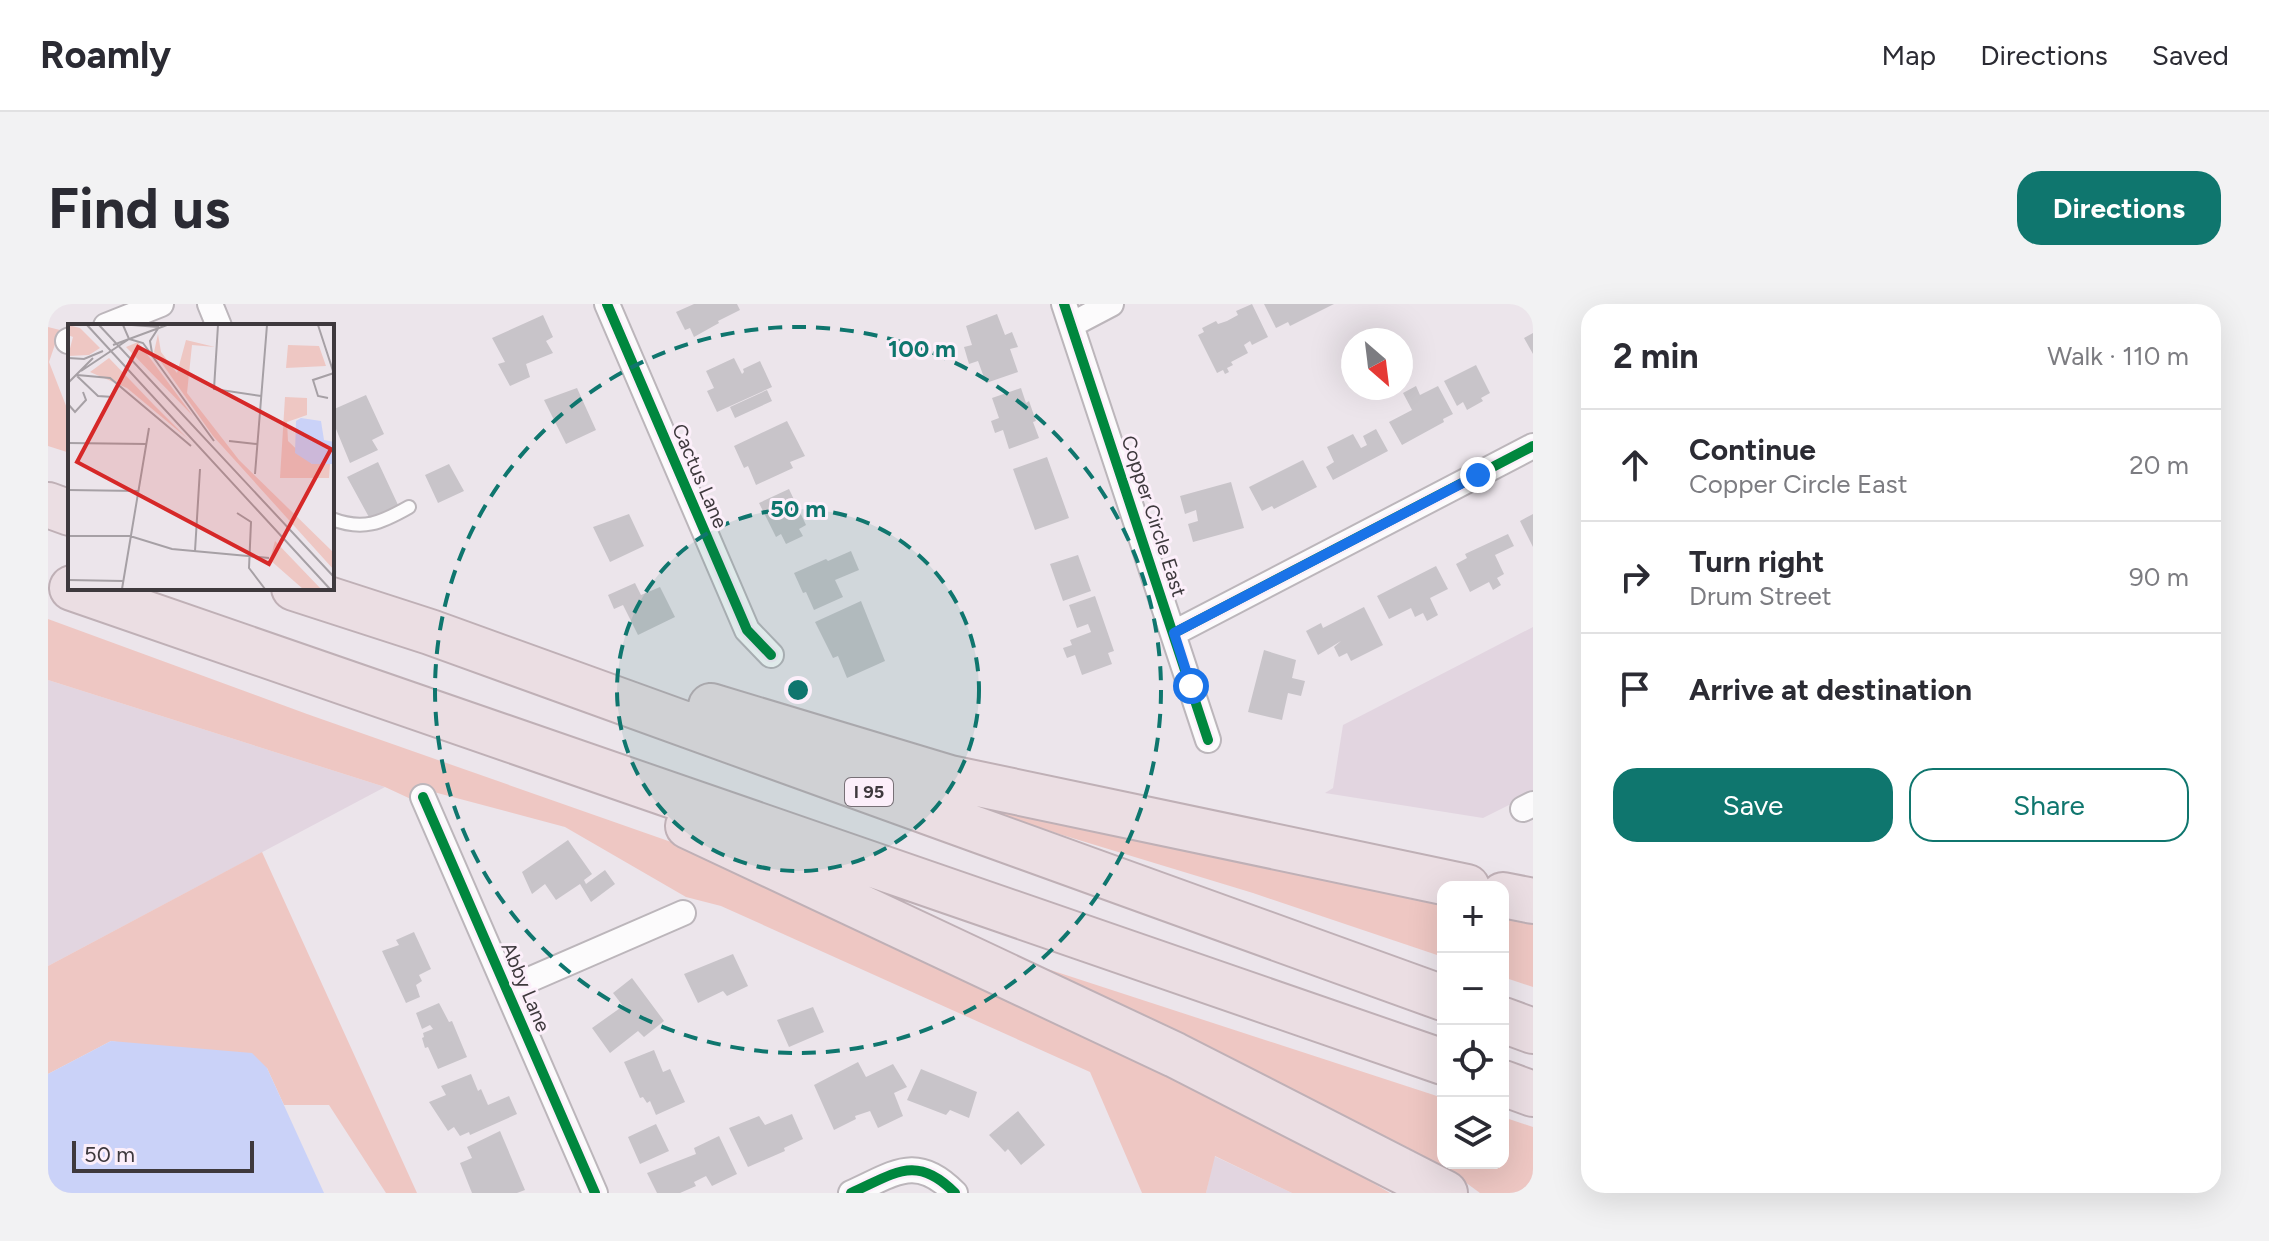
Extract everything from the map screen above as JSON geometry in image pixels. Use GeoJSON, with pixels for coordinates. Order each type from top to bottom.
{"type":"FeatureCollection","features":[{"type":"Feature","properties":{"kind":"highway"},"geometry":{"type":"LineString","coordinates":[[48,505],[68,512]]}},
{"type":"Feature","properties":{"kind":"highway"},"geometry":{"type":"LineString","coordinates":[[48,580],[68,587]]}},
{"type":"Feature","properties":{"kind":"highway"},"geometry":{"type":"LineString","coordinates":[[77,590],[1437,1060]]}},
{"type":"Feature","properties":{"kind":"highway","name":"I 95"},"geometry":{"type":"LineString","coordinates":[[300,590],[430,632],[1437,996]]}},
{"type":"Feature","properties":{"kind":"highway"},"geometry":{"type":"LineString","coordinates":[[430,632],[606,674],[950,778],[1439,881]]}},
{"type":"Feature","properties":{"kind":"highway"},"geometry":{"type":"LineString","coordinates":[[481,728],[1175,1055],[1430,1188]]}},
{"type":"Feature","properties":{"kind":"highway"},"geometry":{"type":"LineString","coordinates":[[1509,896],[1533,901]]}},
{"type":"Feature","properties":{"kind":"highway"},"geometry":{"type":"LineString","coordinates":[[1509,1022],[1533,1031]]}},
{"type":"Feature","properties":{"kind":"highway"},"geometry":{"type":"LineString","coordinates":[[1509,1085],[1533,1094]]}},
{"type":"Feature","properties":{"kind":"street"},"geometry":{"type":"LineString","coordinates":[[111,324],[161,304]]}},
{"type":"Feature","properties":{"kind":"street"},"geometry":{"type":"LineString","coordinates":[[210,304],[218,324]]}},
{"type":"Feature","properties":{"kind":"street","name":"Cactus Lane"},"geometry":{"type":"LineString","coordinates":[[607,304],[747,630],[771,655]]}},
{"type":"Feature","properties":{"kind":"street"},"geometry":{"type":"LineString","coordinates":[[1068,314],[1111,304]]}},
{"type":"Feature","properties":{"kind":"street","name":"Copper Circle East"},"geometry":{"type":"LineString","coordinates":[[1068,314],[1208,740]]}},
{"type":"Feature","properties":{"kind":"street"},"geometry":{"type":"LineString","coordinates":[[1174,633],[1533,446]]}},
{"type":"Feature","properties":{"kind":"street","name":"Abby Lane"},"geometry":{"type":"LineString","coordinates":[[423,797],[595,1193]]}},
{"type":"Feature","properties":{"kind":"street"},"geometry":{"type":"LineString","coordinates":[[508,989],[683,913]]}},
{"type":"Feature","properties":{"kind":"street"},"geometry":{"type":"LineString","coordinates":[[851,1193],[905,1169],[940,1177],[955,1193]]}},
{"type":"Feature","properties":{"kind":"lane"},"geometry":{"type":"LineString","coordinates":[[334,519],[362,526],[385,521],[409,507]]}},
{"type":"Feature","properties":{"kind":"shaded area"},"geometry":{"type":"Polygon","coordinates":[[[48,327],[60,330],[49,362],[68,411],[68,452],[48,446],[48,327]]]}},
{"type":"Feature","properties":{"kind":"shaded area"},"geometry":{"type":"Polygon","coordinates":[[[48,619],[694,850],[795,893],[1302,1141],[1390,1193],[1292,1193],[1215,1156],[1206,1193],[1142,1193],[1090,1072],[721,906],[686,897],[565,827],[430,791],[413,800],[385,787],[48,680],[48,619]]]}},
{"type":"Feature","properties":{"kind":"shaded area"},"geometry":{"type":"Polygon","coordinates":[[[1533,627],[1533,793],[1483,818],[1325,793],[1333,788],[1343,725],[1533,627]]]}},
{"type":"Feature","properties":{"kind":"shaded area"},"geometry":{"type":"Polygon","coordinates":[[[48,680],[385,787],[48,966],[48,680]]]}},
{"type":"Feature","properties":{"kind":"shaded area"},"geometry":{"type":"Polygon","coordinates":[[[949,797],[1437,899],[1437,955],[1253,893],[949,797]]]}},
{"type":"Feature","properties":{"kind":"shaded area"},"geometry":{"type":"Polygon","coordinates":[[[262,852],[417,1193],[386,1193],[329,1105],[284,1105],[267,1068],[111,1041],[48,1074],[48,966],[262,852]]]}},
{"type":"Feature","properties":{"kind":"shaded area"},"geometry":{"type":"Polygon","coordinates":[[[1509,913],[1533,918],[1533,987],[1509,979],[1509,913]]]}},
{"type":"Feature","properties":{"kind":"shaded area"},"geometry":{"type":"Polygon","coordinates":[[[980,947],[1437,1096],[1437,1165],[980,947]]]}},
{"type":"Feature","properties":{"kind":"shaded area"},"geometry":{"type":"Polygon","coordinates":[[[1509,1119],[1533,1127],[1533,1193],[1480,1193],[1446,1169],[1509,1169],[1509,1119]]]}},
{"type":"Feature","properties":{"kind":"shaded area"},"geometry":{"type":"Polygon","coordinates":[[[1214,1156],[1292,1193],[1206,1193],[1214,1156]]]}},
{"type":"Feature","properties":{"kind":"water"},"geometry":{"type":"Polygon","coordinates":[[[111,1041],[252,1053],[267,1068],[324,1193],[48,1193],[48,1074],[111,1041]]]}},
{"type":"Feature","properties":{"kind":"building"},"geometry":{"type":"Polygon","coordinates":[[[694,304],[737,304],[740,310],[694,337],[690,328],[685,330],[676,312],[694,304]]]}},
{"type":"Feature","properties":{"kind":"building"},"geometry":{"type":"Polygon","coordinates":[[[1252,304],[1268,337],[1252,345],[1250,341],[1244,345],[1248,353],[1231,362],[1233,365],[1227,368],[1229,372],[1225,374],[1223,370],[1217,373],[1198,335],[1204,332],[1202,328],[1216,321],[1218,324],[1227,321],[1238,315],[1236,311],[1252,304]]]}},
{"type":"Feature","properties":{"kind":"building"},"geometry":{"type":"Polygon","coordinates":[[[1264,304],[1334,304],[1290,326],[1288,322],[1276,328],[1264,304]]]}},
{"type":"Feature","properties":{"kind":"building"},"geometry":{"type":"Polygon","coordinates":[[[997,314],[1005,335],[1012,332],[1018,347],[1010,349],[1018,372],[986,383],[978,361],[969,364],[964,347],[972,345],[966,326],[997,314]]]}},
{"type":"Feature","properties":{"kind":"building"},"geometry":{"type":"Polygon","coordinates":[[[543,315],[553,337],[546,341],[553,353],[526,364],[530,377],[510,386],[498,364],[505,362],[492,338],[543,315]]]}},
{"type":"Feature","properties":{"kind":"building"},"geometry":{"type":"Polygon","coordinates":[[[1533,333],[1533,354],[1524,338],[1533,333]]]}},
{"type":"Feature","properties":{"kind":"building"},"geometry":{"type":"Polygon","coordinates":[[[734,358],[742,374],[743,369],[760,361],[772,387],[717,412],[707,391],[714,388],[706,371],[734,358]]]}},
{"type":"Feature","properties":{"kind":"building"},"geometry":{"type":"Polygon","coordinates":[[[1476,365],[1490,393],[1467,410],[1463,402],[1457,406],[1444,381],[1476,365]]]}},
{"type":"Feature","properties":{"kind":"building"},"geometry":{"type":"Polygon","coordinates":[[[1416,386],[1420,395],[1438,386],[1453,414],[1402,445],[1389,422],[1412,410],[1407,400],[1413,400],[1413,388],[1416,386]]]}},
{"type":"Feature","properties":{"kind":"building"},"geometry":{"type":"Polygon","coordinates":[[[577,388],[596,430],[566,444],[544,400],[577,388]]]}},
{"type":"Feature","properties":{"kind":"building"},"geometry":{"type":"Polygon","coordinates":[[[1021,388],[1026,403],[1029,401],[1039,438],[1009,449],[1003,430],[995,433],[991,421],[999,418],[992,398],[1021,388]]]}},
{"type":"Feature","properties":{"kind":"building"},"geometry":{"type":"Polygon","coordinates":[[[767,390],[772,401],[735,418],[730,407],[767,390]]]}},
{"type":"Feature","properties":{"kind":"building"},"geometry":{"type":"Polygon","coordinates":[[[366,395],[384,434],[372,440],[378,450],[350,463],[336,429],[334,430],[334,409],[366,395]]]}},
{"type":"Feature","properties":{"kind":"building"},"geometry":{"type":"Polygon","coordinates":[[[787,421],[805,456],[790,462],[793,468],[756,485],[734,446],[787,421]]]}},
{"type":"Feature","properties":{"kind":"building"},"geometry":{"type":"Polygon","coordinates":[[[1376,429],[1388,451],[1333,480],[1326,467],[1334,462],[1327,447],[1353,434],[1361,448],[1367,445],[1363,436],[1376,429]]]}},
{"type":"Feature","properties":{"kind":"building"},"geometry":{"type":"Polygon","coordinates":[[[1047,457],[1069,518],[1035,530],[1013,469],[1047,457]]]}},
{"type":"Feature","properties":{"kind":"building"},"geometry":{"type":"Polygon","coordinates":[[[1303,460],[1317,487],[1274,509],[1272,506],[1262,511],[1249,487],[1303,460]]]}},
{"type":"Feature","properties":{"kind":"building"},"geometry":{"type":"Polygon","coordinates":[[[378,462],[399,507],[370,519],[347,477],[378,462]]]}},
{"type":"Feature","properties":{"kind":"building"},"geometry":{"type":"Polygon","coordinates":[[[449,464],[464,491],[438,503],[425,475],[449,464]]]}},
{"type":"Feature","properties":{"kind":"building"},"geometry":{"type":"Polygon","coordinates":[[[1231,482],[1244,528],[1193,542],[1188,524],[1198,521],[1196,510],[1185,514],[1180,496],[1231,482]]]}},
{"type":"Feature","properties":{"kind":"building"},"geometry":{"type":"Polygon","coordinates":[[[789,489],[806,525],[799,529],[803,536],[786,544],[781,534],[776,537],[759,503],[789,489]]]}},
{"type":"Feature","properties":{"kind":"building"},"geometry":{"type":"Polygon","coordinates":[[[629,514],[644,546],[610,562],[593,527],[629,514]]]}},
{"type":"Feature","properties":{"kind":"building"},"geometry":{"type":"Polygon","coordinates":[[[1533,514],[1533,547],[1520,521],[1533,514]]]}},
{"type":"Feature","properties":{"kind":"building"},"geometry":{"type":"Polygon","coordinates":[[[1508,534],[1514,546],[1495,555],[1504,574],[1497,578],[1501,585],[1493,590],[1489,582],[1470,592],[1456,564],[1467,558],[1465,554],[1508,534]]]}},
{"type":"Feature","properties":{"kind":"building"},"geometry":{"type":"Polygon","coordinates":[[[851,551],[859,570],[835,580],[843,597],[814,610],[794,573],[851,551]]]}},
{"type":"Feature","properties":{"kind":"building"},"geometry":{"type":"Polygon","coordinates":[[[1078,555],[1091,591],[1063,601],[1050,564],[1078,555]]]}},
{"type":"Feature","properties":{"kind":"building"},"geometry":{"type":"Polygon","coordinates":[[[1436,566],[1448,589],[1430,598],[1438,615],[1427,621],[1423,613],[1415,617],[1411,608],[1389,619],[1377,596],[1436,566]]]}},
{"type":"Feature","properties":{"kind":"building"},"geometry":{"type":"Polygon","coordinates":[[[635,583],[641,595],[660,587],[675,617],[638,635],[623,605],[614,609],[608,595],[635,583]]]}},
{"type":"Feature","properties":{"kind":"building"},"geometry":{"type":"Polygon","coordinates":[[[1095,596],[1114,651],[1108,653],[1112,664],[1082,675],[1075,655],[1067,658],[1063,648],[1072,645],[1070,640],[1091,632],[1088,624],[1077,628],[1069,605],[1095,596]]]}},
{"type":"Feature","properties":{"kind":"building"},"geometry":{"type":"Polygon","coordinates":[[[861,601],[885,661],[847,678],[838,656],[833,658],[815,622],[861,601]]]}},
{"type":"Feature","properties":{"kind":"building"},"geometry":{"type":"Polygon","coordinates":[[[1364,607],[1383,645],[1351,661],[1347,653],[1339,657],[1334,647],[1341,641],[1318,655],[1306,631],[1321,623],[1323,628],[1364,607]]]}},
{"type":"Feature","properties":{"kind":"building"},"geometry":{"type":"Polygon","coordinates":[[[1264,650],[1296,660],[1292,678],[1305,681],[1301,696],[1288,693],[1282,720],[1248,712],[1264,650]]]}},
{"type":"Feature","properties":{"kind":"building"},"geometry":{"type":"Polygon","coordinates":[[[568,840],[592,874],[584,880],[586,884],[605,870],[615,884],[591,902],[580,884],[556,900],[545,884],[532,894],[522,872],[568,840]]]}},
{"type":"Feature","properties":{"kind":"building"},"geometry":{"type":"Polygon","coordinates":[[[414,932],[431,969],[419,975],[422,981],[416,985],[420,997],[406,1003],[382,951],[399,945],[396,940],[414,932]]]}},
{"type":"Feature","properties":{"kind":"building"},"geometry":{"type":"Polygon","coordinates":[[[733,954],[748,986],[727,996],[723,991],[698,1003],[684,974],[733,954]]]}},
{"type":"Feature","properties":{"kind":"building"},"geometry":{"type":"Polygon","coordinates":[[[632,978],[664,1021],[644,1037],[638,1031],[610,1053],[592,1028],[623,1006],[613,993],[632,978]]]}},
{"type":"Feature","properties":{"kind":"building"},"geometry":{"type":"Polygon","coordinates":[[[439,1003],[449,1022],[452,1021],[467,1057],[438,1069],[422,1038],[423,1033],[433,1029],[430,1025],[422,1029],[416,1013],[439,1003]]]}},
{"type":"Feature","properties":{"kind":"building"},"geometry":{"type":"Polygon","coordinates":[[[813,1007],[824,1032],[789,1047],[777,1020],[813,1007]]]}},
{"type":"Feature","properties":{"kind":"building"},"geometry":{"type":"Polygon","coordinates":[[[654,1050],[663,1072],[670,1069],[685,1102],[656,1115],[650,1101],[647,1103],[643,1097],[640,1098],[624,1062],[654,1050]]]}},
{"type":"Feature","properties":{"kind":"building"},"geometry":{"type":"Polygon","coordinates":[[[858,1062],[866,1077],[893,1064],[907,1087],[894,1093],[903,1116],[878,1128],[870,1111],[855,1116],[856,1119],[834,1130],[814,1085],[858,1062]]]}},
{"type":"Feature","properties":{"kind":"building"},"geometry":{"type":"Polygon","coordinates":[[[921,1069],[977,1092],[969,1118],[950,1110],[946,1115],[907,1100],[921,1069]]]}},
{"type":"Feature","properties":{"kind":"building"},"geometry":{"type":"Polygon","coordinates":[[[471,1074],[488,1105],[509,1096],[517,1114],[470,1135],[469,1132],[460,1136],[454,1127],[448,1131],[429,1102],[446,1095],[441,1086],[471,1074]]]}},
{"type":"Feature","properties":{"kind":"building"},"geometry":{"type":"Polygon","coordinates":[[[1018,1111],[1045,1145],[1021,1165],[1008,1149],[1005,1152],[989,1135],[1018,1111]]]}},
{"type":"Feature","properties":{"kind":"building"},"geometry":{"type":"Polygon","coordinates":[[[792,1114],[803,1139],[784,1148],[785,1151],[748,1167],[729,1128],[759,1116],[765,1125],[792,1114]]]}},
{"type":"Feature","properties":{"kind":"building"},"geometry":{"type":"Polygon","coordinates":[[[656,1124],[669,1151],[640,1164],[628,1137],[656,1124]]]}},
{"type":"Feature","properties":{"kind":"building"},"geometry":{"type":"Polygon","coordinates":[[[500,1131],[525,1190],[517,1193],[472,1193],[460,1163],[472,1158],[467,1147],[500,1131]]]}},
{"type":"Feature","properties":{"kind":"building"},"geometry":{"type":"Polygon","coordinates":[[[719,1136],[737,1174],[712,1186],[706,1176],[694,1182],[696,1186],[680,1193],[657,1193],[647,1173],[696,1154],[694,1148],[719,1136]]]}},
{"type":"Feature","properties":{"kind":"cycle path"},"geometry":{"type":"LineString","coordinates":[[607,304],[747,630],[771,655]]}},
{"type":"Feature","properties":{"kind":"cycle path"},"geometry":{"type":"LineString","coordinates":[[1064,304],[1208,740]]}},
{"type":"Feature","properties":{"kind":"cycle path"},"geometry":{"type":"LineString","coordinates":[[1174,633],[1533,446]]}},
{"type":"Feature","properties":{"kind":"cycle path"},"geometry":{"type":"LineString","coordinates":[[423,797],[595,1193]]}},
{"type":"Feature","properties":{"kind":"cycle path"},"geometry":{"type":"LineString","coordinates":[[851,1193],[893,1174],[916,1170],[928,1173],[955,1193]]}},
{"type":"Feature","properties":{"kind":"route"},"geometry":{"type":"LineString","coordinates":[[1191,686],[1174,633],[1478,475]]}}]}
